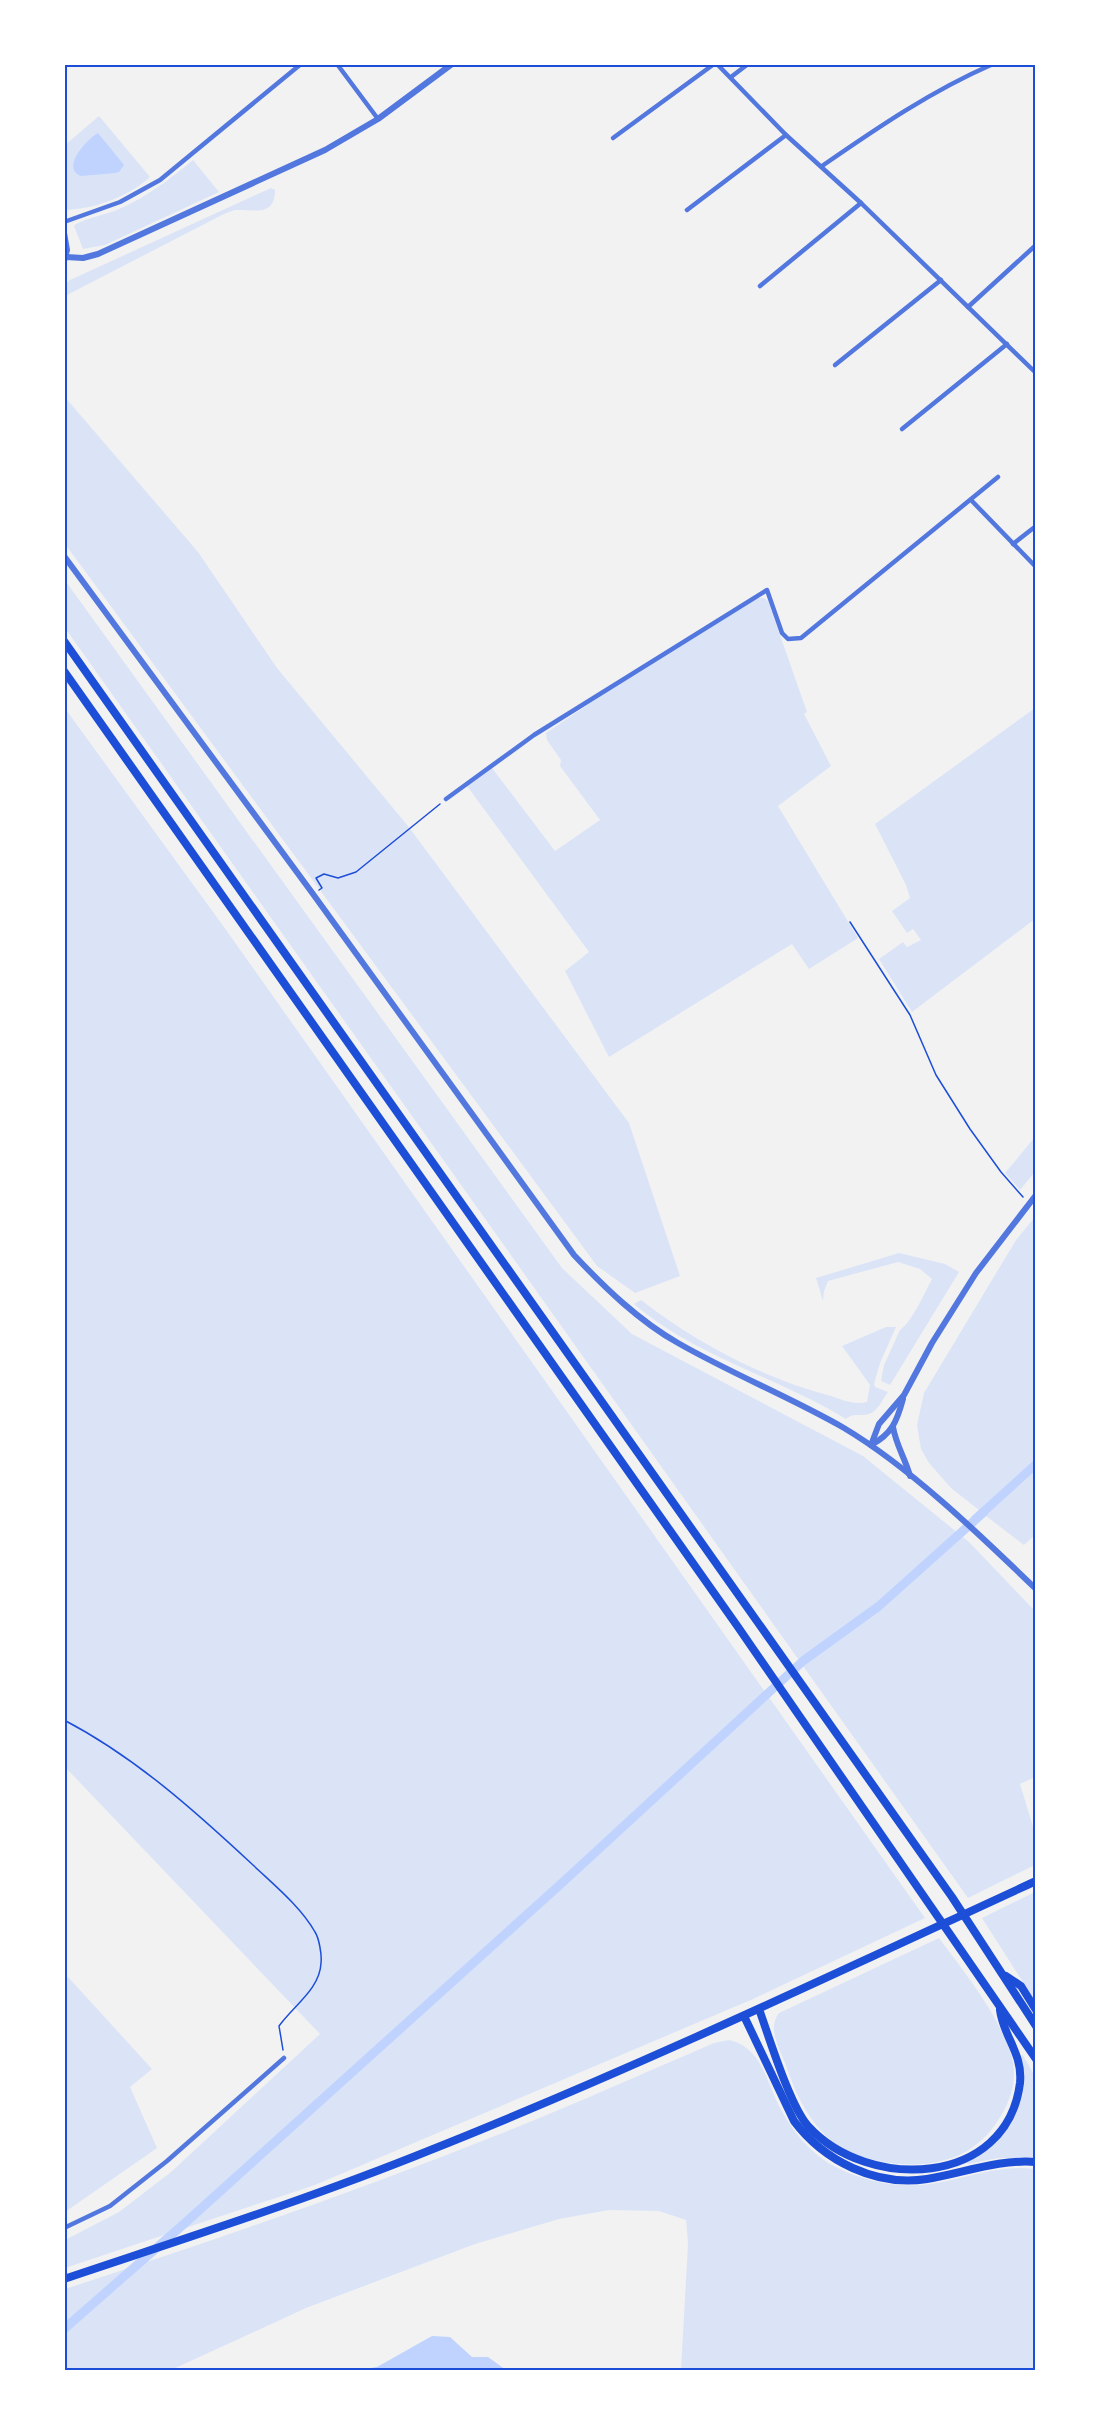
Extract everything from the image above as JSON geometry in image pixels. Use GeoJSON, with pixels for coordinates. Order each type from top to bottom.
{"type":"FeatureCollection","features":[{"type":"Feature","properties":{"kind":"highway"},"geometry":{"type":"LineString","coordinates":[[64,640],[952,1897],[1035,2026]]}},
{"type":"Feature","properties":{"kind":"highway"},"geometry":{"type":"LineString","coordinates":[[64,671],[738,1627],[1035,2059]]}},
{"type":"Feature","properties":{"kind":"highway"},"geometry":{"type":"LineString","coordinates":[[1000,1972],[1021,1986],[1035,2010]]}},
{"type":"Feature","properties":{"kind":"highway"},"geometry":{"type":"LineString","coordinates":[[759,2009],[786,2081],[807,2124],[837,2151],[859,2161],[878,2167],[916,2170],[958,2162],[976,2153],[1006,2123],[1014,2105],[1020,2076],[1018,2057],[1011,2037],[1001,2020],[1000,2006]]}},
{"type":"Feature","properties":{"kind":"highway"},"geometry":{"type":"LineString","coordinates":[[744,2016],[794,2121],[804,2134],[829,2156],[853,2169],[874,2175],[924,2180],[987,2165],[1035,2162]]}},
{"type":"Feature","properties":{"kind":"main road"},"geometry":{"type":"LineString","coordinates":[[64,2279],[223,2226],[426,2152],[744,2016],[1035,1881]]}},
{"type":"Feature","properties":{"kind":"street"},"geometry":{"type":"LineString","coordinates":[[64,222],[120,202],[160,180],[301,64]]}},
{"type":"Feature","properties":{"kind":"street"},"geometry":{"type":"LineString","coordinates":[[337,64],[378,118]]}},
{"type":"Feature","properties":{"kind":"street"},"geometry":{"type":"LineString","coordinates":[[64,232],[67,242],[65,259],[98,254],[325,150],[378,118],[452,64]]}},
{"type":"Feature","properties":{"kind":"street"},"geometry":{"type":"LineString","coordinates":[[613,138],[715,64],[1035,373]]}},
{"type":"Feature","properties":{"kind":"street"},"geometry":{"type":"LineString","coordinates":[[731,77],[748,64]]}},
{"type":"Feature","properties":{"kind":"street"},"geometry":{"type":"LineString","coordinates":[[822,166],[912,106],[954,81],[993,64]]}},
{"type":"Feature","properties":{"kind":"street"},"geometry":{"type":"LineString","coordinates":[[687,210],[786,135]]}},
{"type":"Feature","properties":{"kind":"street"},"geometry":{"type":"LineString","coordinates":[[760,286],[861,203]]}},
{"type":"Feature","properties":{"kind":"street"},"geometry":{"type":"LineString","coordinates":[[968,307],[1035,245]]}},
{"type":"Feature","properties":{"kind":"street"},"geometry":{"type":"LineString","coordinates":[[835,365],[941,280]]}},
{"type":"Feature","properties":{"kind":"street"},"geometry":{"type":"LineString","coordinates":[[902,429],[1007,344]]}},
{"type":"Feature","properties":{"kind":"street"},"geometry":{"type":"LineString","coordinates":[[446,799],[534,735],[767,590],[782,633],[788,639],[801,638],[998,477]]}},
{"type":"Feature","properties":{"kind":"street"},"geometry":{"type":"LineString","coordinates":[[971,500],[1035,567]]}},
{"type":"Feature","properties":{"kind":"street"},"geometry":{"type":"LineString","coordinates":[[1012,544],[1035,526]]}},
{"type":"Feature","properties":{"kind":"street"},"geometry":{"type":"LineString","coordinates":[[64,556],[313,894],[574,1256],[596,1279],[646,1322],[678,1343],[787,1397],[871,1445],[954,1513],[1035,1589]]}},
{"type":"Feature","properties":{"kind":"street"},"geometry":{"type":"LineString","coordinates":[[871,1445],[884,1438],[893,1426],[904,1395],[932,1343],[976,1273],[1035,1195]]}},
{"type":"Feature","properties":{"kind":"street"},"geometry":{"type":"LineString","coordinates":[[871,1445],[879,1424],[904,1395]]}},
{"type":"Feature","properties":{"kind":"street"},"geometry":{"type":"LineString","coordinates":[[893,1426],[899,1451],[906,1460],[910,1476]]}},
{"type":"Feature","properties":{"kind":"street"},"geometry":{"type":"LineString","coordinates":[[64,2228],[110,2206],[167,2161],[284,2058]]}},
{"type":"Feature","properties":{"kind":"path"},"geometry":{"type":"LineString","coordinates":[[313,894],[322,888],[316,878],[324,874],[338,878],[357,872],[446,799]]}},
{"type":"Feature","properties":{"kind":"path"},"geometry":{"type":"LineString","coordinates":[[850,922],[910,1015],[936,1075],[970,1129],[1021,1196]]}},
{"type":"Feature","properties":{"kind":"path"},"geometry":{"type":"LineString","coordinates":[[64,1720],[136,1764],[178,1799],[283,1893],[316,1933],[321,1962],[315,1985],[290,2010],[279,2026],[282,2045]]}},
{"type":"Feature","properties":{"kind":"shaded area"},"geometry":{"type":"Polygon","coordinates":[[[99,116],[150,177],[132,190],[110,201],[65,210],[65,145],[99,116]]]}},
{"type":"Feature","properties":{"kind":"shaded area"},"geometry":{"type":"Polygon","coordinates":[[[193,160],[219,192],[105,245],[83,249],[74,226],[76,224],[117,210],[137,200],[193,160]]]}},
{"type":"Feature","properties":{"kind":"shaded area"},"geometry":{"type":"Polygon","coordinates":[[[271,188],[275,190],[274,199],[267,208],[255,211],[235,210],[225,214],[65,296],[65,284],[70,280],[271,188]]]}},
{"type":"Feature","properties":{"kind":"shaded area"},"geometry":{"type":"Polygon","coordinates":[[[64,396],[198,552],[277,668],[408,826],[629,1123],[680,1276],[635,1293],[597,1266],[65,544],[64,396]]]}},
{"type":"Feature","properties":{"kind":"shaded area"},"geometry":{"type":"Polygon","coordinates":[[[64,579],[562,1268],[632,1334],[863,1456],[969,1542],[1035,1611],[1035,1777],[1020,1784],[1035,1833],[1035,1865],[968,1898],[65,628],[64,579]]]}},
{"type":"Feature","properties":{"kind":"shaded area"},"geometry":{"type":"Polygon","coordinates":[[[756,598],[764,598],[768,601],[807,712],[804,714],[831,766],[778,806],[858,938],[809,969],[792,944],[609,1057],[565,971],[589,952],[467,786],[492,768],[555,851],[600,820],[560,766],[561,760],[547,740],[546,733],[608,691],[756,598]]]}},
{"type":"Feature","properties":{"kind":"shaded area"},"geometry":{"type":"Polygon","coordinates":[[[64,707],[229,934],[925,1918],[753,1999],[315,2185],[65,2268],[65,2240],[119,2212],[171,2172],[320,2034],[65,1767],[64,707]]]}},
{"type":"Feature","properties":{"kind":"shaded area"},"geometry":{"type":"Polygon","coordinates":[[[1035,708],[1035,919],[912,1012],[879,959],[903,942],[907,947],[921,940],[913,929],[907,933],[892,911],[910,898],[906,885],[875,824],[1035,708]]]}},
{"type":"Feature","properties":{"kind":"shaded area"},"geometry":{"type":"Polygon","coordinates":[[[1035,1137],[1035,1172],[1020,1190],[1005,1173],[1035,1137]]]}},
{"type":"Feature","properties":{"kind":"shaded area"},"geometry":{"type":"Polygon","coordinates":[[[1035,1217],[1035,1459],[979,1510],[951,1488],[929,1463],[921,1449],[917,1425],[924,1393],[1016,1240],[1035,1217]]]}},
{"type":"Feature","properties":{"kind":"shaded area"},"geometry":{"type":"Polygon","coordinates":[[[899,1253],[945,1264],[959,1272],[890,1385],[881,1381],[884,1365],[900,1330],[914,1314],[932,1279],[920,1269],[898,1262],[828,1281],[823,1301],[816,1278],[899,1253]]]}},
{"type":"Feature","properties":{"kind":"shaded area"},"geometry":{"type":"Polygon","coordinates":[[[641,1300],[707,1345],[756,1369],[806,1388],[862,1403],[867,1402],[870,1385],[842,1346],[886,1327],[896,1327],[880,1363],[874,1384],[875,1387],[888,1392],[872,1413],[846,1419],[684,1338],[634,1304],[641,1300]]]}},
{"type":"Feature","properties":{"kind":"shaded area"},"geometry":{"type":"Polygon","coordinates":[[[1035,1471],[1035,1535],[1024,1545],[986,1516],[1035,1471]]]}},
{"type":"Feature","properties":{"kind":"shaded area"},"geometry":{"type":"Polygon","coordinates":[[[1035,1892],[1035,2001],[982,1918],[1035,1892]]]}},
{"type":"Feature","properties":{"kind":"shaded area"},"geometry":{"type":"Polygon","coordinates":[[[939,1938],[981,1995],[1007,2042],[1014,2073],[1013,2087],[1006,2108],[998,2120],[986,2136],[965,2152],[931,2163],[892,2163],[872,2160],[837,2145],[817,2127],[796,2092],[777,2044],[774,2025],[779,2013],[939,1938]]]}},
{"type":"Feature","properties":{"kind":"shaded area"},"geometry":{"type":"Polygon","coordinates":[[[68,1977],[152,2069],[130,2087],[157,2148],[65,2212],[64,1980],[68,1977]]]}},
{"type":"Feature","properties":{"kind":"shaded area"},"geometry":{"type":"Polygon","coordinates":[[[729,2040],[740,2044],[755,2057],[784,2115],[811,2150],[829,2163],[861,2178],[899,2185],[924,2185],[1010,2168],[1035,2169],[1035,2370],[681,2370],[688,2243],[686,2220],[659,2211],[609,2210],[559,2219],[475,2244],[306,2308],[171,2370],[65,2370],[65,2289],[341,2195],[531,2121],[714,2043],[729,2040]]]}},
{"type":"Feature","properties":{"kind":"shaded area"},"geometry":{"type":"Polygon","coordinates":[[[1022,2054],[1035,2076],[1035,2158],[998,2158],[968,2164],[966,2162],[996,2140],[1011,2121],[1021,2099],[1022,2054]]]}},
{"type":"Feature","properties":{"kind":"water"},"geometry":{"type":"Polygon","coordinates":[[[98,133],[124,165],[119,172],[81,176],[75,172],[74,160],[82,147],[98,133]]]}},
{"type":"Feature","properties":{"kind":"water"},"geometry":{"type":"Polygon","coordinates":[[[1035,1459],[1035,1471],[978,1523],[971,1517],[1035,1459]]]}},
{"type":"Feature","properties":{"kind":"water"},"geometry":{"type":"Polygon","coordinates":[[[432,2336],[450,2337],[472,2357],[488,2357],[506,2370],[357,2370],[377,2367],[432,2336]]]}},
{"type":"Feature","properties":{"kind":"waterway"},"geometry":{"type":"LineString","coordinates":[[64,2329],[563,1882],[803,1661],[879,1606],[984,1512]]}}]}
